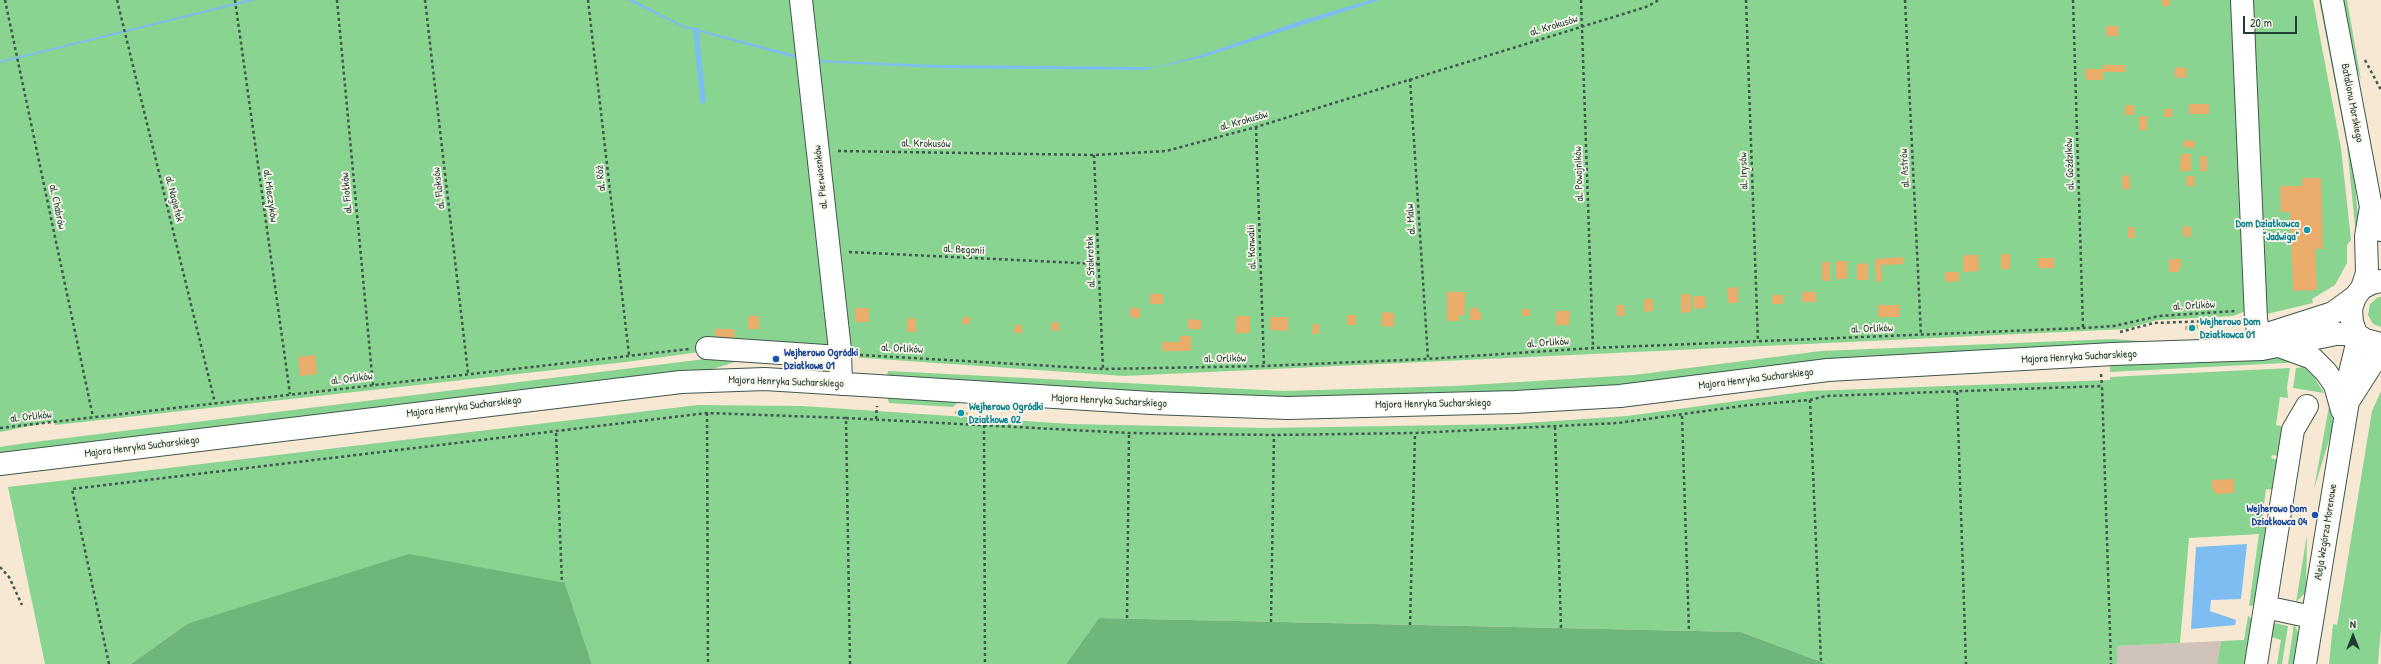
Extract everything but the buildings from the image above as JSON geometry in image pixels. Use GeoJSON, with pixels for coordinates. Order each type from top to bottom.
{"type":"FeatureCollection","features":[{"type":"Feature","properties":{"kind":"street","name":"al. Pierwiosnków"},"geometry":{"type":"LineString","coordinates":[[801,0],[840,355],[841,384]]}},
{"type":"Feature","properties":{"kind":"street"},"geometry":{"type":"LineString","coordinates":[[2242,0],[2257,320]]}},
{"type":"Feature","properties":{"kind":"street","name":"Batalionu Morskiego"},"geometry":{"type":"LineString","coordinates":[[2332,0],[2371,207],[2381,230]]}},
{"type":"Feature","properties":{"kind":"street","name":"Batalionu Morskiego"},"geometry":{"type":"LineString","coordinates":[[2356,334],[2352,322],[2351,309],[2366,289],[2366,236],[2371,207]]}},
{"type":"Feature","properties":{"kind":"street","name":"Majora Henryka Sucharskiego"},"geometry":{"type":"LineString","coordinates":[[2222,350],[2257,320],[2333,313],[2366,289]]}},
{"type":"Feature","properties":{"kind":"street","name":"Majora Henryka Sucharskiego"},"geometry":{"type":"LineString","coordinates":[[0,464],[680,382],[765,379],[1143,403],[1288,408],[1477,403],[1620,396],[1828,370],[2262,349],[2336,334],[2356,334]]}},
{"type":"Feature","properties":{"kind":"street"},"geometry":{"type":"LineString","coordinates":[[2356,334],[2365,340],[2381,344]]}},
{"type":"Feature","properties":{"kind":"street","name":"Aleja Wzgórza Morenowe"},"geometry":{"type":"LineString","coordinates":[[2305,664],[2346,411],[2349,377],[2356,348],[2356,334]]}},
{"type":"Feature","properties":{"kind":"street"},"geometry":{"type":"LineString","coordinates":[[2279,346],[2312,358],[2326,372],[2339,394],[2346,411]]}},
{"type":"Feature","properties":{"kind":"street"},"geometry":{"type":"LineString","coordinates":[[707,348],[840,355]]}},
{"type":"Feature","properties":{"kind":"street","name":"Aleja Wzgórza Morenowe"},"geometry":{"type":"LineString","coordinates":[[2346,411],[2381,350]]}},
{"type":"Feature","properties":{"kind":"street"},"geometry":{"type":"LineString","coordinates":[[2256,664],[2293,430],[2307,406]]}},
{"type":"Feature","properties":{"kind":"street"},"geometry":{"type":"LineString","coordinates":[[2265,607],[2312,617]]}},
{"type":"Feature","properties":{"kind":"path","name":"al. Chabrów"},"geometry":{"type":"LineString","coordinates":[[5,0],[93,417]]}},
{"type":"Feature","properties":{"kind":"path","name":"al. Nagietek"},"geometry":{"type":"LineString","coordinates":[[117,0],[216,403]]}},
{"type":"Feature","properties":{"kind":"path","name":"al. Mieczyków"},"geometry":{"type":"LineString","coordinates":[[235,0],[290,394]]}},
{"type":"Feature","properties":{"kind":"path","name":"al. Fiołków"},"geometry":{"type":"LineString","coordinates":[[337,0],[373,385]]}},
{"type":"Feature","properties":{"kind":"path","name":"al. Floksów"},"geometry":{"type":"LineString","coordinates":[[425,0],[468,374]]}},
{"type":"Feature","properties":{"kind":"path","name":"al. Róż"},"geometry":{"type":"LineString","coordinates":[[588,0],[629,355]]}},
{"type":"Feature","properties":{"kind":"path","name":"al. Powojników"},"geometry":{"type":"LineString","coordinates":[[1581,0],[1593,348]]}},
{"type":"Feature","properties":{"kind":"path","name":"al. Krokusów"},"geometry":{"type":"LineString","coordinates":[[818,151],[1094,155],[1166,151],[1256,127],[1646,7],[1659,0]]}},
{"type":"Feature","properties":{"kind":"path","name":"al. Irysów"},"geometry":{"type":"LineString","coordinates":[[1746,0],[1758,342]]}},
{"type":"Feature","properties":{"kind":"path","name":"al. Astrów"},"geometry":{"type":"LineString","coordinates":[[1905,0],[1921,335]]}},
{"type":"Feature","properties":{"kind":"path","name":"al. Goździków"},"geometry":{"type":"LineString","coordinates":[[2073,0],[2083,328]]}},
{"type":"Feature","properties":{"kind":"path","name":"al. Malw"},"geometry":{"type":"LineString","coordinates":[[1410,79],[1428,359]]}},
{"type":"Feature","properties":{"kind":"path","name":"al. Konwalii"},"geometry":{"type":"LineString","coordinates":[[1256,127],[1264,366]]}},
{"type":"Feature","properties":{"kind":"path","name":"al. Stokrotek"},"geometry":{"type":"LineString","coordinates":[[1094,155],[1103,369]]}},
{"type":"Feature","properties":{"kind":"path","name":"al. Begonii"},"geometry":{"type":"LineString","coordinates":[[829,251],[1099,264]]}},
{"type":"Feature","properties":{"kind":"path","name":"al. Orlików"},"geometry":{"type":"LineString","coordinates":[[840,355],[1103,369],[1264,366],[1428,359],[1593,348],[2083,328],[2114,326],[2159,316],[2233,312],[2257,320]]}},
{"type":"Feature","properties":{"kind":"path"},"geometry":{"type":"LineString","coordinates":[[2112,336],[2154,323],[2257,320]]}},
{"type":"Feature","properties":{"kind":"path","name":"al. Orlików"},"geometry":{"type":"LineString","coordinates":[[0,428],[629,355],[707,348]]}},
{"type":"Feature","properties":{"kind":"path"},"geometry":{"type":"LineString","coordinates":[[109,664],[72,489],[556,433],[707,413],[876,419],[1129,433],[1274,435],[1415,433],[1555,427],[1682,416],[1749,405],[1810,400],[1826,396],[2102,386],[2111,664]]}},
{"type":"Feature","properties":{"kind":"path"},"geometry":{"type":"LineString","coordinates":[[1957,392],[1966,664]]}},
{"type":"Feature","properties":{"kind":"path"},"geometry":{"type":"LineString","coordinates":[[1810,400],[1821,662]]}},
{"type":"Feature","properties":{"kind":"path"},"geometry":{"type":"LineString","coordinates":[[876,419],[877,405],[880,403]]}},
{"type":"Feature","properties":{"kind":"path"},"geometry":{"type":"LineString","coordinates":[[707,413],[708,664]]}},
{"type":"Feature","properties":{"kind":"path"},"geometry":{"type":"LineString","coordinates":[[1682,416],[1689,631]]}},
{"type":"Feature","properties":{"kind":"path"},"geometry":{"type":"LineString","coordinates":[[846,418],[850,664]]}},
{"type":"Feature","properties":{"kind":"path"},"geometry":{"type":"LineString","coordinates":[[984,425],[985,664]]}},
{"type":"Feature","properties":{"kind":"path"},"geometry":{"type":"LineString","coordinates":[[1555,427],[1561,628]]}},
{"type":"Feature","properties":{"kind":"path"},"geometry":{"type":"LineString","coordinates":[[556,433],[562,583]]}},
{"type":"Feature","properties":{"kind":"path"},"geometry":{"type":"LineString","coordinates":[[1127,618],[1129,433]]}},
{"type":"Feature","properties":{"kind":"path"},"geometry":{"type":"LineString","coordinates":[[1410,625],[1415,433]]}},
{"type":"Feature","properties":{"kind":"path"},"geometry":{"type":"LineString","coordinates":[[1271,622],[1274,435]]}},
{"type":"Feature","properties":{"kind":"path"},"geometry":{"type":"LineString","coordinates":[[0,567],[9,577],[22,605]]}},
{"type":"Feature","properties":{"kind":"shaded area"},"geometry":{"type":"Polygon","coordinates":[[[2221,641],[2217,664],[2117,664],[2117,646],[2221,641]]]}},
{"type":"Feature","properties":{"kind":"green space"},"geometry":{"type":"Polygon","coordinates":[[[0,0],[791,0],[831,349],[707,351],[626,362],[55,425],[54,421],[0,432],[0,0]]]}},
{"type":"Feature","properties":{"kind":"green space"},"geometry":{"type":"Polygon","coordinates":[[[808,0],[2313,0],[2341,148],[2351,240],[2347,245],[2347,263],[2335,285],[2312,299],[2313,303],[2267,314],[2265,311],[2243,312],[2233,316],[2157,320],[2126,329],[1124,376],[850,357],[808,0]]]}},
{"type":"Feature","properties":{"kind":"green space"},"geometry":{"type":"Polygon","coordinates":[[[2319,0],[2323,0],[2351,151],[2361,241],[2356,236],[2347,145],[2319,0]]]}},
{"type":"Feature","properties":{"kind":"green space"},"geometry":{"type":"Polygon","coordinates":[[[2343,0],[2347,0],[2361,80],[2357,69],[2343,0]]]}},
{"type":"Feature","properties":{"kind":"green space"},"geometry":{"type":"Polygon","coordinates":[[[2378,297],[2381,297],[2381,327],[2373,324],[2368,315],[2370,304],[2378,297]]]}},
{"type":"Feature","properties":{"kind":"green space"},"geometry":{"type":"Polygon","coordinates":[[[2113,339],[2140,341],[2123,346],[1824,360],[1640,384],[1544,391],[1289,397],[1189,395],[887,377],[888,371],[1284,391],[1454,386],[1634,375],[1821,351],[2113,339]]]}},
{"type":"Feature","properties":{"kind":"green space"},"geometry":{"type":"Polygon","coordinates":[[[2267,354],[2304,362],[2110,372],[2110,366],[2267,354]]]}},
{"type":"Feature","properties":{"kind":"green space"},"geometry":{"type":"Polygon","coordinates":[[[713,358],[735,359],[735,362],[703,372],[0,453],[0,447],[26,443],[713,358]]]}},
{"type":"Feature","properties":{"kind":"green space"},"geometry":{"type":"Polygon","coordinates":[[[2304,367],[2314,377],[2324,393],[2293,388],[2296,368],[2304,367]]]}},
{"type":"Feature","properties":{"kind":"green space"},"geometry":{"type":"Polygon","coordinates":[[[2290,368],[2287,387],[2288,398],[2280,397],[2276,425],[2284,427],[2279,456],[2272,455],[2271,458],[2279,460],[2274,490],[2266,489],[2262,520],[2269,522],[2257,605],[2249,606],[2259,534],[2189,538],[2180,643],[2117,646],[2117,664],[1827,664],[1741,632],[1099,618],[1066,664],[592,664],[565,583],[187,624],[131,664],[45,664],[8,487],[698,405],[802,406],[1070,424],[1266,428],[1511,424],[1627,416],[1810,391],[2110,380],[2110,377],[2290,368]]]}},
{"type":"Feature","properties":{"kind":"green space"},"geometry":{"type":"Polygon","coordinates":[[[2381,391],[2381,628],[2378,664],[2329,664],[2333,624],[2337,625],[2372,411],[2381,391]]]}},
{"type":"Feature","properties":{"kind":"green space"},"geometry":{"type":"Polygon","coordinates":[[[2331,395],[2333,427],[2314,489],[2331,395]]]}},
{"type":"Feature","properties":{"kind":"green space"},"geometry":{"type":"Polygon","coordinates":[[[887,396],[957,403],[953,407],[889,403],[887,396]]]}},
{"type":"Feature","properties":{"kind":"green space"},"geometry":{"type":"Polygon","coordinates":[[[2307,535],[2306,592],[2296,602],[2307,535]]]}},
{"type":"Feature","properties":{"kind":"green space"},"geometry":{"type":"Polygon","coordinates":[[[409,554],[565,583],[592,664],[131,664],[187,624],[409,554]]]}},
{"type":"Feature","properties":{"kind":"green space"},"geometry":{"type":"Polygon","coordinates":[[[2248,616],[2255,621],[2248,664],[2217,664],[2221,641],[2244,640],[2248,616]]]}},
{"type":"Feature","properties":{"kind":"green space"},"geometry":{"type":"Polygon","coordinates":[[[1099,618],[1741,632],[1827,664],[1066,664],[1099,618]]]}},
{"type":"Feature","properties":{"kind":"green space"},"geometry":{"type":"Polygon","coordinates":[[[2274,623],[2288,626],[2282,664],[2277,664],[2281,640],[2268,636],[2274,623]]]}},
{"type":"Feature","properties":{"kind":"green space"},"geometry":{"type":"Polygon","coordinates":[[[2294,624],[2300,636],[2295,664],[2288,664],[2294,624]]]}},
{"type":"Feature","properties":{"kind":"water"},"geometry":{"type":"Polygon","coordinates":[[[247,0],[256,0],[0,63],[0,61],[247,0]]]}},
{"type":"Feature","properties":{"kind":"water"},"geometry":{"type":"Polygon","coordinates":[[[627,0],[633,0],[682,25],[814,60],[935,65],[1155,67],[1198,56],[1303,20],[1370,0],[1380,0],[1204,57],[1144,70],[937,68],[815,62],[795,58],[682,27],[627,0]]]}},
{"type":"Feature","properties":{"kind":"water"},"geometry":{"type":"Polygon","coordinates":[[[2247,544],[2241,599],[2211,600],[2210,611],[2236,620],[2235,625],[2191,629],[2196,547],[2247,544]]]}},
{"type":"Feature","properties":{"kind":"waterway"},"geometry":{"type":"LineString","coordinates":[[696,30],[703,101]]}},
{"type":"Feature","properties":{"kind":"place","name":"Dom Działkowca \"Jadwiga\""},"geometry":{"type":"Point","coordinates":[2307,230]}},
{"type":"Feature","properties":{"kind":"place","name":"Wejherowo Dom Działkowca 01"},"geometry":{"type":"Point","coordinates":[2192,328]}},
{"type":"Feature","properties":{"kind":"place","name":"Wejherowo Ogródki Działkowe 01"},"geometry":{"type":"Point","coordinates":[776,359]}},
{"type":"Feature","properties":{"kind":"place","name":"Wejherowo Ogródki Działkowe 02"},"geometry":{"type":"Point","coordinates":[961,413]}},
{"type":"Feature","properties":{"kind":"place","name":"Wejherowo Dom Działkowca 04"},"geometry":{"type":"Point","coordinates":[2315,515]}}]}
